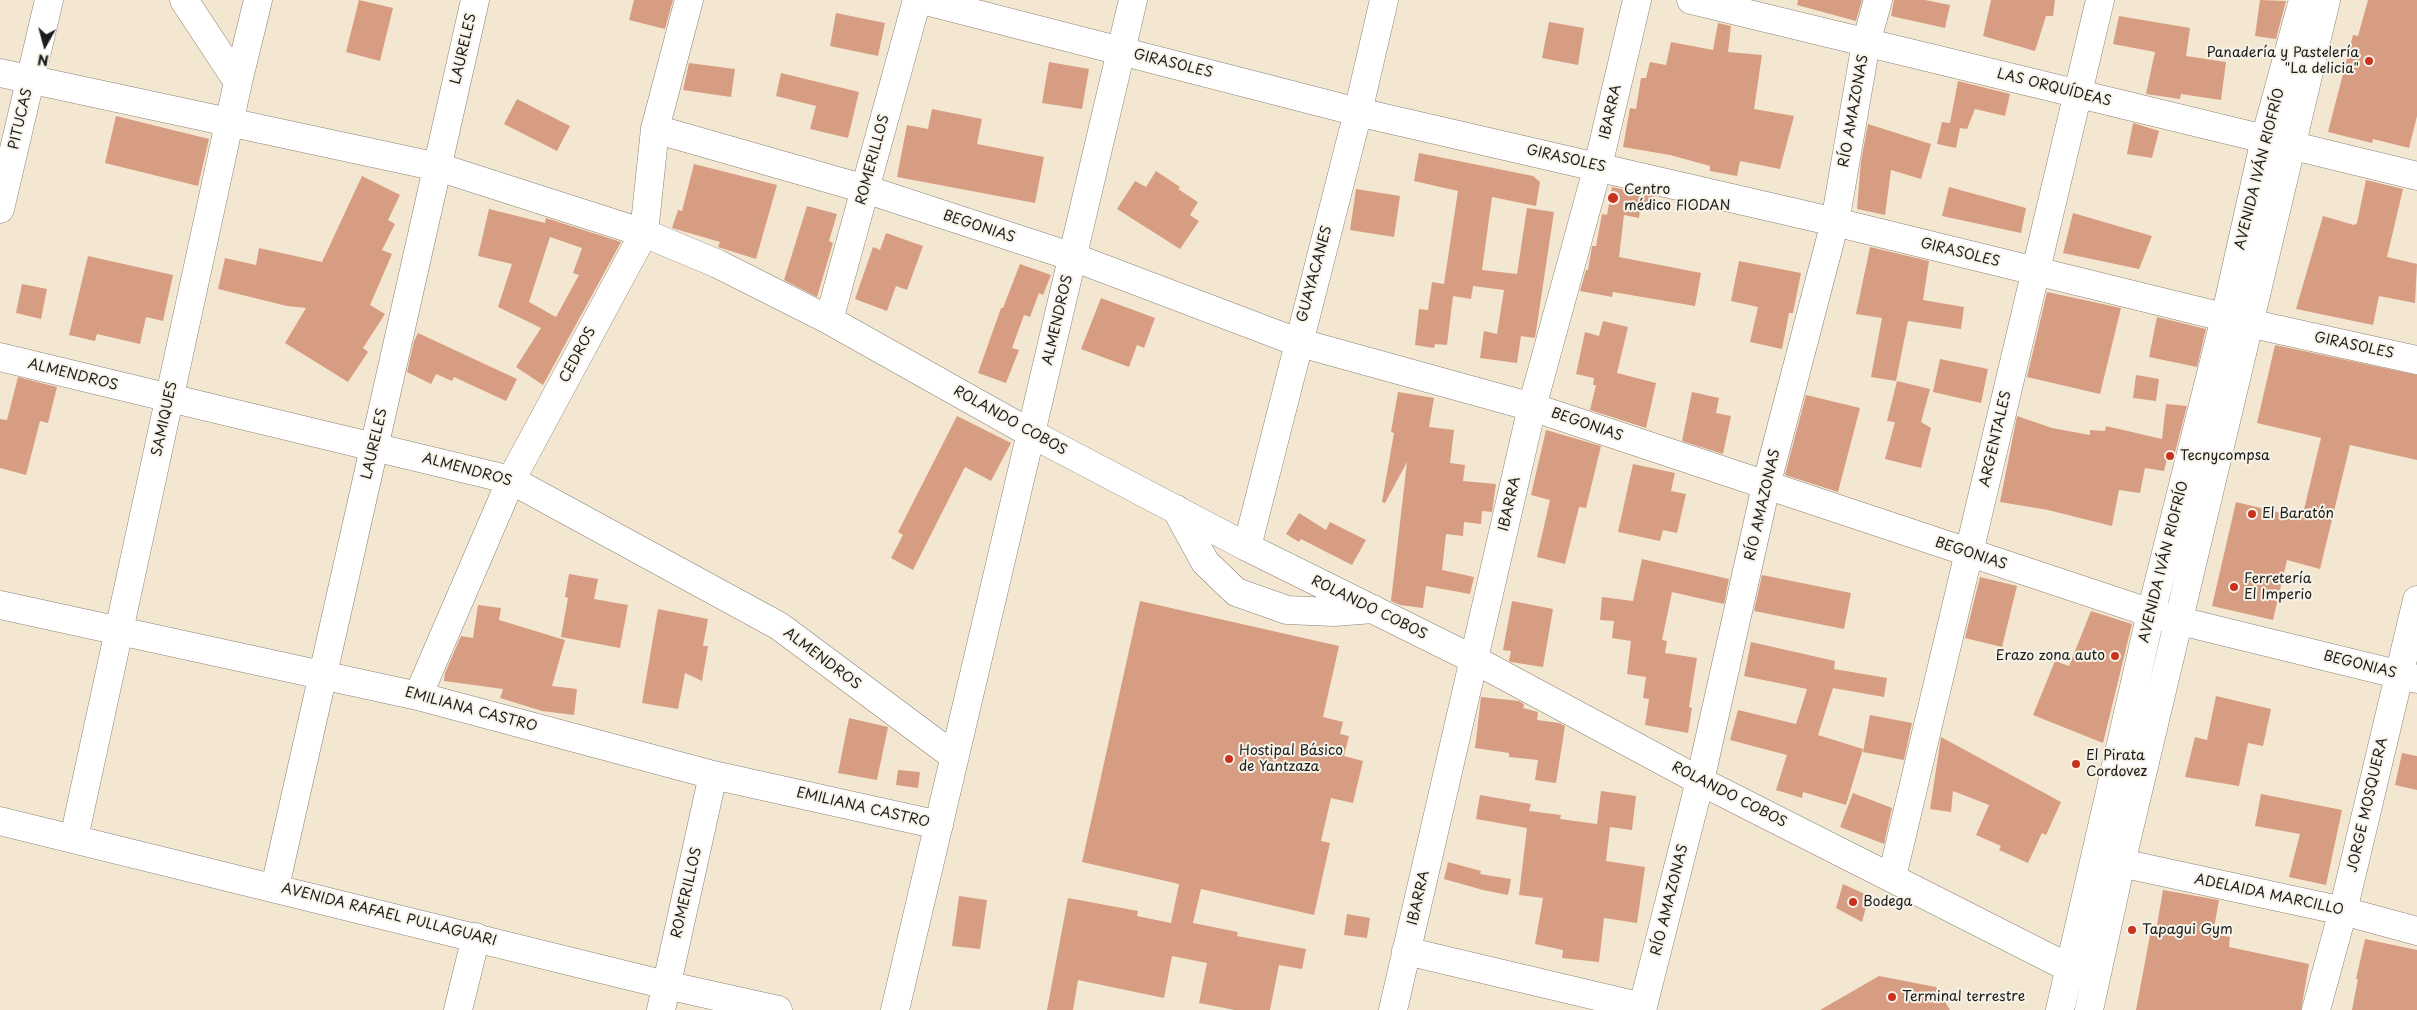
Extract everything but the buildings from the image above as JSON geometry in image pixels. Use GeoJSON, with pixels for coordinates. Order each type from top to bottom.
{"type":"FeatureCollection","features":[{"type":"Feature","properties":{"kind":"street","name":"PITUCAS"},"geometry":{"type":"LineString","coordinates":[[0,209],[49,0]]}},
{"type":"Feature","properties":{"kind":"street"},"geometry":{"type":"LineString","coordinates":[[184,0],[238,82]]}},
{"type":"Feature","properties":{"kind":"street","name":"SAMIQUES"},"geometry":{"type":"LineString","coordinates":[[74,838],[229,122],[258,0]]}},
{"type":"Feature","properties":{"kind":"street","name":"LAURELES"},"geometry":{"type":"LineString","coordinates":[[275,887],[475,0]]}},
{"type":"Feature","properties":{"kind":"street","name":"CEDROS"},"geometry":{"type":"LineString","coordinates":[[418,696],[511,480],[644,233],[655,129],[689,0]]}},
{"type":"Feature","properties":{"kind":"street","name":"ROMERILLOS"},"geometry":{"type":"LineString","coordinates":[[829,320],[917,0]]}},
{"type":"Feature","properties":{"kind":"street","name":"GIRASOLES"},"geometry":{"type":"LineString","coordinates":[[922,0],[1358,112],[1598,166],[2237,320],[2417,360]]}},
{"type":"Feature","properties":{"kind":"street","name":"ALMENDROS"},"geometry":{"type":"LineString","coordinates":[[895,1010],[1133,0]]}},
{"type":"Feature","properties":{"kind":"street","name":"GUAYACANES"},"geometry":{"type":"LineString","coordinates":[[1247,547],[1297,342],[1358,112],[1384,0]]}},
{"type":"Feature","properties":{"kind":"street","name":"IBARRA"},"geometry":{"type":"LineString","coordinates":[[1393,1010],[1532,407],[1598,166],[1637,0]]}},
{"type":"Feature","properties":{"kind":"street","name":"LAS ORQUÍDEAS"},"geometry":{"type":"LineString","coordinates":[[1691,0],[2417,176]]}},
{"type":"Feature","properties":{"kind":"street","name":"RÍO AMAZONAS"},"geometry":{"type":"LineString","coordinates":[[1643,1008],[1700,781],[1766,486],[1835,222],[1866,43],[1878,0]]}},
{"type":"Feature","properties":{"kind":"street","name":"ARGENTALES"},"geometry":{"type":"LineString","coordinates":[[1892,877],[2100,0]]}},
{"type":"Feature","properties":{"kind":"street","name":"AVENIDA IVÁN RIOFRÍO"},"geometry":{"type":"LineString","coordinates":[[2090,1010],[2121,863],[2180,622],[2237,320],[2265,139],[2303,0]]}},
{"type":"Feature","properties":{"kind":"street","name":"AVENIDA IVÁN RIOFRÍO"},"geometry":{"type":"LineString","coordinates":[[2060,1010],[2151,612],[2237,320],[2292,145],[2326,0]]}},
{"type":"Feature","properties":{"kind":"street","name":"ROLANDO COBOS"},"geometry":{"type":"LineString","coordinates":[[0,73],[438,167],[644,233],[718,264],[829,320],[1032,434],[1247,547],[1475,660],[1700,781],[2096,981]]}},
{"type":"Feature","properties":{"kind":"street","name":"BEGONIAS"},"geometry":{"type":"LineString","coordinates":[[655,129],[865,189],[1073,257],[1297,342],[1532,407],[1968,554],[2180,622],[2408,676]]}},
{"type":"Feature","properties":{"kind":"street","name":"ALMENDROS"},"geometry":{"type":"LineString","coordinates":[[0,357],[511,480],[779,626],[955,757]]}},
{"type":"Feature","properties":{"kind":"street"},"geometry":{"type":"LineString","coordinates":[[1176,509],[1205,562],[1236,592],[1287,610],[1334,612],[1374,609]]}},
{"type":"Feature","properties":{"kind":"street","name":"JORGE MOSQUERA"},"geometry":{"type":"LineString","coordinates":[[2316,1010],[2408,676],[2417,600]]}},
{"type":"Feature","properties":{"kind":"street","name":"EMILIANA CASTRO"},"geometry":{"type":"LineString","coordinates":[[0,605],[418,696],[713,775],[939,825]]}},
{"type":"Feature","properties":{"kind":"street","name":"ROMERILLOS"},"geometry":{"type":"LineString","coordinates":[[664,997],[713,775]]}},
{"type":"Feature","properties":{"kind":"street","name":"AVENIDA RAFAEL PULLAGUARI"},"geometry":{"type":"LineString","coordinates":[[0,821],[476,937],[664,997],[778,1010]]}},
{"type":"Feature","properties":{"kind":"street","name":"ADELAIDA MARCILLO"},"geometry":{"type":"LineString","coordinates":[[2121,863],[2343,911],[2417,931]]}},
{"type":"Feature","properties":{"kind":"street"},"geometry":{"type":"LineString","coordinates":[[458,1010],[476,937]]}},
{"type":"Feature","properties":{"kind":"street"},"geometry":{"type":"LineString","coordinates":[[1406,951],[1643,1008]]}},
{"type":"Feature","properties":{"kind":"place","name":"Panadería y Pastelería \"La delicia\""},"geometry":{"type":"Point","coordinates":[2369,61]}},
{"type":"Feature","properties":{"kind":"place","name":"Centro médico FIODAN"},"geometry":{"type":"Point","coordinates":[1613,198]}},
{"type":"Feature","properties":{"kind":"place","name":"Tecnycompsa"},"geometry":{"type":"Point","coordinates":[2170,456]}},
{"type":"Feature","properties":{"kind":"place","name":"El Baratón"},"geometry":{"type":"Point","coordinates":[2252,514]}},
{"type":"Feature","properties":{"kind":"place","name":"Ferretería El Imperio"},"geometry":{"type":"Point","coordinates":[2234,587]}},
{"type":"Feature","properties":{"kind":"place","name":"Erazo zona auto"},"geometry":{"type":"Point","coordinates":[2115,656]}},
{"type":"Feature","properties":{"kind":"place","name":"Hostipal Básico de Yantzaza"},"geometry":{"type":"Point","coordinates":[1229,759]}},
{"type":"Feature","properties":{"kind":"place","name":"El Pirata Cordovez"},"geometry":{"type":"Point","coordinates":[2076,764]}},
{"type":"Feature","properties":{"kind":"place","name":"Bodega"},"geometry":{"type":"Point","coordinates":[1853,902]}},
{"type":"Feature","properties":{"kind":"place","name":"Tapagui Gym"},"geometry":{"type":"Point","coordinates":[2132,930]}},
{"type":"Feature","properties":{"kind":"place","name":"Terminal terrestre"},"geometry":{"type":"Point","coordinates":[1892,997]}}]}
